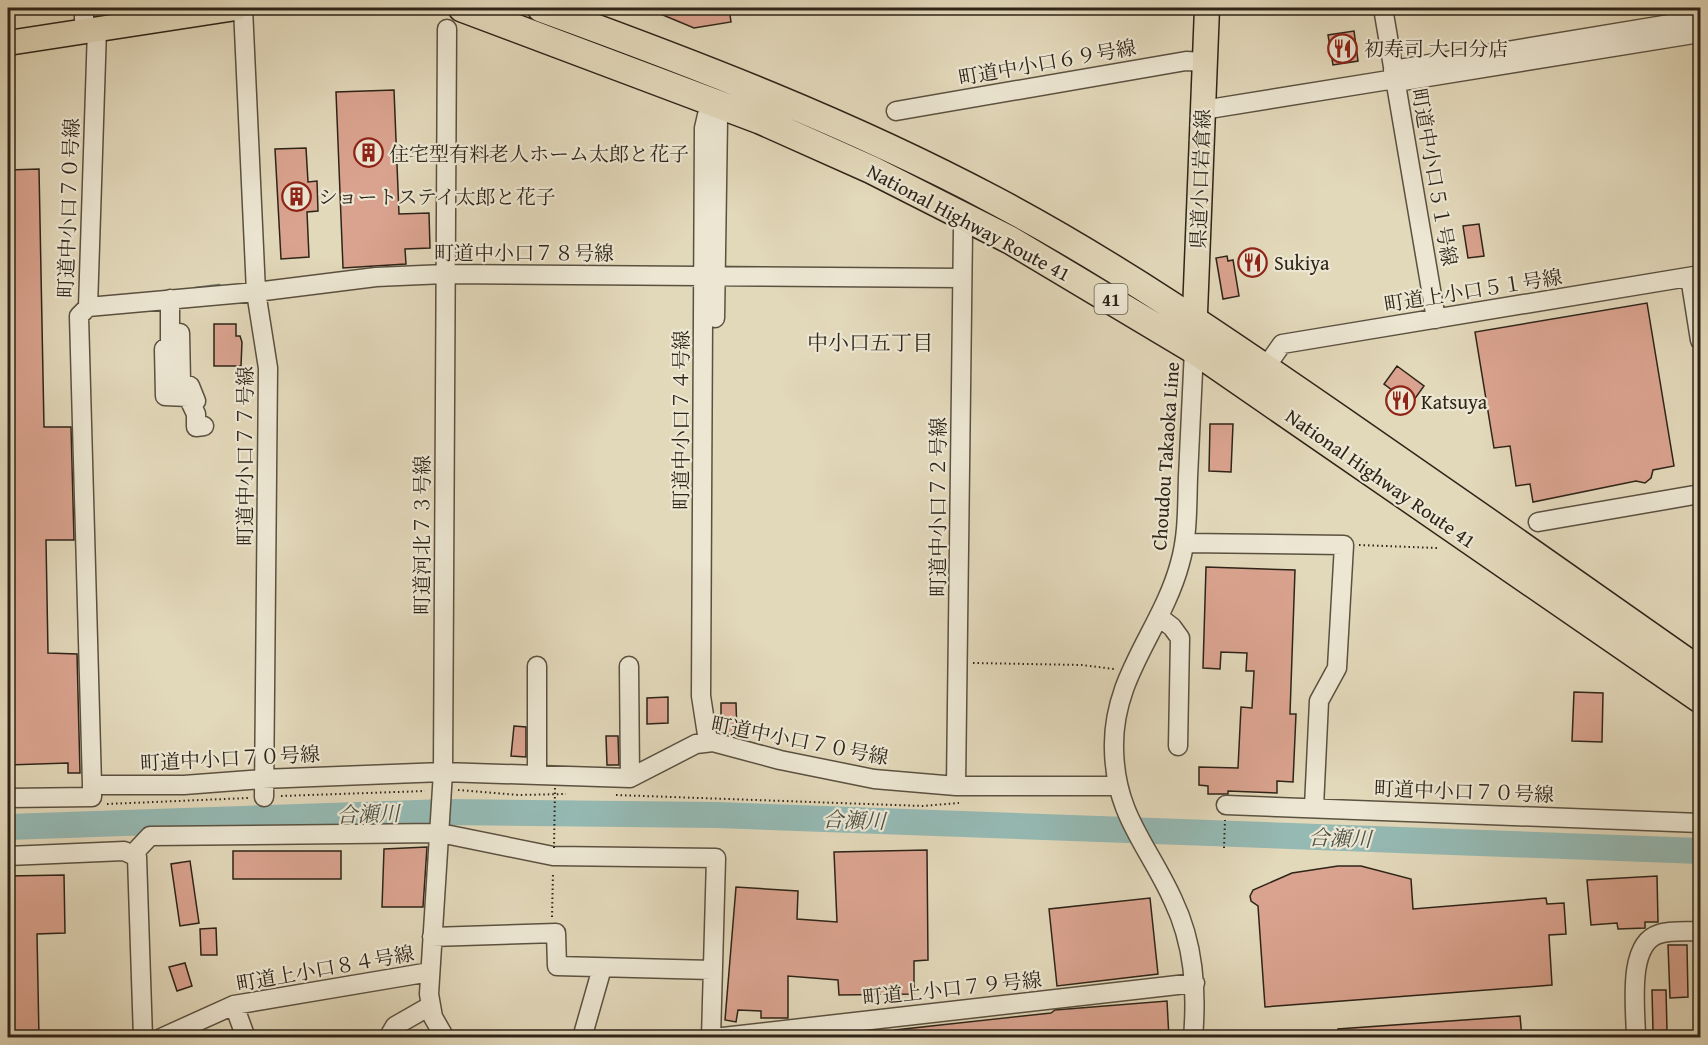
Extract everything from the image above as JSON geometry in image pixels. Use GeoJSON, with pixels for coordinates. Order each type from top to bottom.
{"type":"FeatureCollection","features":[{"type":"Feature","properties":{"kind":"highway","name":"National Highway Route 41"},"geometry":{"type":"LineString","coordinates":[[541,8],[765,94],[930,167],[1058,235],[1151,291],[1265,368],[1701,671]]}},
{"type":"Feature","properties":{"kind":"highway","name":"National Highway Route 41"},"geometry":{"type":"LineString","coordinates":[[454,18],[760,120],[845,157],[1010,240],[1194,350],[1701,699]]}},
{"type":"Feature","properties":{"kind":"main road"},"geometry":{"type":"LineString","coordinates":[[8,43],[89,19],[236,8]]}},
{"type":"Feature","properties":{"kind":"main road","name":"県道小口岩倉線"},"geometry":{"type":"LineString","coordinates":[[1194,350],[1207,8]]}},
{"type":"Feature","properties":{"kind":"street","name":"町道中小口７７号線"},"geometry":{"type":"LineString","coordinates":[[243,8],[256,292],[268,368],[263,788]]}},
{"type":"Feature","properties":{"kind":"street","name":"町道中小口５１号線"},"geometry":{"type":"LineString","coordinates":[[1383,8],[1437,319]]}},
{"type":"Feature","properties":{"kind":"street","name":"町道河北７３号線"},"geometry":{"type":"LineString","coordinates":[[445,1038],[430,1006],[430,972],[443,772],[445,274],[454,18]]}},
{"type":"Feature","properties":{"kind":"street","name":"町道中小口７０号線"},"geometry":{"type":"LineString","coordinates":[[89,19],[88,307],[79,316],[92,785],[263,788],[443,772],[630,778],[696,744],[707,734],[780,760],[874,779],[956,786],[1118,786]]}},
{"type":"Feature","properties":{"kind":"street"},"geometry":{"type":"LineString","coordinates":[[1203,110],[1701,19]]}},
{"type":"Feature","properties":{"kind":"street"},"geometry":{"type":"LineString","coordinates":[[1394,74],[1403,81],[1701,33]]}},
{"type":"Feature","properties":{"kind":"street","name":"町道中小口６９号線"},"geometry":{"type":"LineString","coordinates":[[896,111],[1186,62],[1205,62]]}},
{"type":"Feature","properties":{"kind":"street","name":"町道中小口７４号線"},"geometry":{"type":"LineString","coordinates":[[707,734],[712,696],[710,276],[713,117]]}},
{"type":"Feature","properties":{"kind":"street","name":"町道中小口７２号線"},"geometry":{"type":"LineString","coordinates":[[956,786],[963,230]]}},
{"type":"Feature","properties":{"kind":"street","name":"町道中小口７８号線"},"geometry":{"type":"LineString","coordinates":[[88,307],[256,292],[376,278],[445,274],[961,278]]}},
{"type":"Feature","properties":{"kind":"street"},"geometry":{"type":"LineString","coordinates":[[1695,276],[1701,340]]}},
{"type":"Feature","properties":{"kind":"street","name":"町道上小口５１号線"},"geometry":{"type":"LineString","coordinates":[[1265,368],[1282,344],[1695,276]]}},
{"type":"Feature","properties":{"kind":"street"},"geometry":{"type":"LineString","coordinates":[[174,299],[181,382],[190,386],[202,413],[204,427],[196,427],[196,414],[188,397],[165,396],[167,368],[164,349],[170,348],[174,299]]}},
{"type":"Feature","properties":{"kind":"street","name":"Choudou Takaoka Line"},"geometry":{"type":"LineString","coordinates":[[1193,1038],[1195,983],[1188,942],[1179,915],[1164,883],[1141,844],[1124,808],[1115,765],[1115,727],[1128,672],[1159,617],[1175,579],[1185,543],[1194,350]]}},
{"type":"Feature","properties":{"kind":"street"},"geometry":{"type":"LineString","coordinates":[[1701,494],[1546,527],[1701,507]]}},
{"type":"Feature","properties":{"kind":"street"},"geometry":{"type":"LineString","coordinates":[[1185,543],[1344,545],[1336,668],[1319,701],[1314,807]]}},
{"type":"Feature","properties":{"kind":"street"},"geometry":{"type":"LineString","coordinates":[[1159,617],[1172,627],[1180,638],[1178,746]]}},
{"type":"Feature","properties":{"kind":"street"},"geometry":{"type":"LineString","coordinates":[[537,666],[537,775]]}},
{"type":"Feature","properties":{"kind":"street"},"geometry":{"type":"LineString","coordinates":[[629,666],[630,778]]}},
{"type":"Feature","properties":{"kind":"street"},"geometry":{"type":"LineString","coordinates":[[8,798],[92,797],[92,785]]}},
{"type":"Feature","properties":{"kind":"street","name":"町道中小口７０号線"},"geometry":{"type":"LineString","coordinates":[[1226,805],[1701,823]]}},
{"type":"Feature","properties":{"kind":"street"},"geometry":{"type":"LineString","coordinates":[[8,856],[134,853],[150,836],[440,830],[554,852],[716,858],[712,1038]]}},
{"type":"Feature","properties":{"kind":"street"},"geometry":{"type":"LineString","coordinates":[[134,853],[139,861],[143,1038]]}},
{"type":"Feature","properties":{"kind":"street"},"geometry":{"type":"LineString","coordinates":[[1636,1038],[1636,969],[1643,946],[1660,934],[1701,931]]}},
{"type":"Feature","properties":{"kind":"street"},"geometry":{"type":"LineString","coordinates":[[432,937],[556,933],[557,966],[712,970]]}},
{"type":"Feature","properties":{"kind":"street"},"geometry":{"type":"LineString","coordinates":[[582,1038],[602,968]]}},
{"type":"Feature","properties":{"kind":"street","name":"町道上小口８４号線"},"geometry":{"type":"LineString","coordinates":[[161,1038],[234,1005],[430,972]]}},
{"type":"Feature","properties":{"kind":"street","name":"町道上小口７９号線"},"geometry":{"type":"LineString","coordinates":[[712,1038],[1195,983]]}},
{"type":"Feature","properties":{"kind":"street"},"geometry":{"type":"LineString","coordinates":[[234,1005],[246,1038]]}},
{"type":"Feature","properties":{"kind":"street"},"geometry":{"type":"LineString","coordinates":[[388,1038],[395,1026],[430,1006]]}},
{"type":"Feature","properties":{"kind":"path"},"geometry":{"type":"LineString","coordinates":[[1344,545],[1437,548]]}},
{"type":"Feature","properties":{"kind":"path"},"geometry":{"type":"LineString","coordinates":[[958,663],[1082,665],[1128,672]]}},
{"type":"Feature","properties":{"kind":"path"},"geometry":{"type":"LineString","coordinates":[[609,795],[960,805],[956,786]]}},
{"type":"Feature","properties":{"kind":"path"},"geometry":{"type":"LineString","coordinates":[[551,933],[555,787]]}},
{"type":"Feature","properties":{"kind":"path"},"geometry":{"type":"LineString","coordinates":[[441,795],[577,793]]}},
{"type":"Feature","properties":{"kind":"path"},"geometry":{"type":"LineString","coordinates":[[1224,848],[1226,805]]}},
{"type":"Feature","properties":{"kind":"building"},"geometry":{"type":"Polygon","coordinates":[[[646,8],[729,8],[731,22],[694,28],[646,8]]]}},
{"type":"Feature","properties":{"kind":"building","name":"初寿司 大口分店"},"geometry":{"type":"Polygon","coordinates":[[[1354,31],[1358,61],[1333,65],[1328,35],[1354,31]]]}},
{"type":"Feature","properties":{"kind":"building","name":"住宅型有料老人ホーム太郎と花子"},"geometry":{"type":"Polygon","coordinates":[[[394,90],[399,214],[429,213],[430,248],[405,249],[406,264],[343,268],[336,92],[394,90]]]}},
{"type":"Feature","properties":{"kind":"building","name":"ショートステイ太郎と花子"},"geometry":{"type":"Polygon","coordinates":[[[306,148],[308,182],[317,181],[318,211],[307,212],[309,257],[281,259],[275,149],[306,148]]]}},
{"type":"Feature","properties":{"kind":"building"},"geometry":{"type":"Polygon","coordinates":[[[39,169],[44,427],[71,427],[74,540],[46,540],[48,653],[77,654],[80,773],[68,773],[68,763],[8,765],[8,170],[39,169]]]}},
{"type":"Feature","properties":{"kind":"building"},"geometry":{"type":"Polygon","coordinates":[[[1479,224],[1484,256],[1468,258],[1463,226],[1479,224]]]}},
{"type":"Feature","properties":{"kind":"building"},"geometry":{"type":"Polygon","coordinates":[[[1227,256],[1228,261],[1233,260],[1239,296],[1223,299],[1216,258],[1227,256]]]}},
{"type":"Feature","properties":{"kind":"building"},"geometry":{"type":"Polygon","coordinates":[[[1647,303],[1674,466],[1653,470],[1651,478],[1645,483],[1636,481],[1533,502],[1530,484],[1516,486],[1510,446],[1494,448],[1475,332],[1647,303]]]}},
{"type":"Feature","properties":{"kind":"building"},"geometry":{"type":"Polygon","coordinates":[[[214,324],[236,324],[236,336],[240,336],[242,342],[241,366],[214,366],[214,324]]]}},
{"type":"Feature","properties":{"kind":"building"},"geometry":{"type":"Polygon","coordinates":[[[1397,366],[1424,386],[1411,404],[1384,384],[1397,366]]]}},
{"type":"Feature","properties":{"kind":"building"},"geometry":{"type":"Polygon","coordinates":[[[1210,424],[1233,424],[1231,472],[1209,471],[1210,424]]]}},
{"type":"Feature","properties":{"kind":"building"},"geometry":{"type":"Polygon","coordinates":[[[1206,567],[1295,570],[1290,714],[1296,714],[1293,782],[1277,781],[1277,793],[1228,791],[1228,794],[1208,794],[1208,786],[1199,785],[1199,767],[1238,768],[1241,707],[1252,708],[1254,671],[1246,671],[1247,653],[1221,652],[1220,669],[1203,668],[1206,567]]]}},
{"type":"Feature","properties":{"kind":"building"},"geometry":{"type":"Polygon","coordinates":[[[1574,692],[1603,693],[1602,742],[1572,741],[1574,692]]]}},
{"type":"Feature","properties":{"kind":"building"},"geometry":{"type":"Polygon","coordinates":[[[668,697],[668,723],[647,724],[647,698],[668,697]]]}},
{"type":"Feature","properties":{"kind":"building"},"geometry":{"type":"Polygon","coordinates":[[[721,703],[736,703],[737,735],[721,733],[721,703]]]}},
{"type":"Feature","properties":{"kind":"building"},"geometry":{"type":"Polygon","coordinates":[[[514,726],[526,727],[526,757],[511,756],[514,726]]]}},
{"type":"Feature","properties":{"kind":"building"},"geometry":{"type":"Polygon","coordinates":[[[606,736],[618,736],[619,765],[607,765],[606,736]]]}},
{"type":"Feature","properties":{"kind":"building"},"geometry":{"type":"Polygon","coordinates":[[[427,847],[423,907],[382,907],[384,849],[427,847]]]}},
{"type":"Feature","properties":{"kind":"building"},"geometry":{"type":"Polygon","coordinates":[[[927,850],[928,960],[914,961],[914,994],[839,995],[838,980],[788,976],[788,1018],[761,1018],[761,1011],[738,1010],[736,1022],[725,1020],[736,887],[798,891],[797,919],[837,922],[834,852],[927,850]]]}},
{"type":"Feature","properties":{"kind":"building"},"geometry":{"type":"Polygon","coordinates":[[[233,851],[341,851],[341,879],[233,879],[233,851]]]}},
{"type":"Feature","properties":{"kind":"building"},"geometry":{"type":"Polygon","coordinates":[[[190,861],[199,923],[180,926],[171,864],[190,861]]]}},
{"type":"Feature","properties":{"kind":"building"},"geometry":{"type":"Polygon","coordinates":[[[1338,866],[1361,866],[1411,879],[1413,909],[1546,898],[1547,904],[1564,903],[1566,934],[1549,935],[1552,985],[1265,1007],[1258,906],[1251,901],[1250,896],[1253,890],[1292,873],[1338,866]]]}},
{"type":"Feature","properties":{"kind":"building"},"geometry":{"type":"Polygon","coordinates":[[[64,875],[65,933],[37,934],[39,1038],[8,1038],[8,876],[64,875]]]}},
{"type":"Feature","properties":{"kind":"building"},"geometry":{"type":"Polygon","coordinates":[[[1657,876],[1658,922],[1645,922],[1645,928],[1618,929],[1617,923],[1591,925],[1587,880],[1657,876]]]}},
{"type":"Feature","properties":{"kind":"building"},"geometry":{"type":"Polygon","coordinates":[[[1150,898],[1158,974],[1057,986],[1049,909],[1150,898]]]}},
{"type":"Feature","properties":{"kind":"building"},"geometry":{"type":"Polygon","coordinates":[[[216,928],[217,955],[201,955],[200,929],[216,928]]]}},
{"type":"Feature","properties":{"kind":"building"},"geometry":{"type":"Polygon","coordinates":[[[1668,945],[1687,945],[1688,997],[1670,998],[1668,945]]]}},
{"type":"Feature","properties":{"kind":"building"},"geometry":{"type":"Polygon","coordinates":[[[185,963],[192,986],[177,991],[169,967],[185,963]]]}},
{"type":"Feature","properties":{"kind":"building"},"geometry":{"type":"Polygon","coordinates":[[[1652,990],[1666,990],[1667,1030],[1653,1031],[1652,990]]]}},
{"type":"Feature","properties":{"kind":"building"},"geometry":{"type":"Polygon","coordinates":[[[1167,1001],[1169,1038],[896,1038],[895,1030],[1051,1013],[1055,1010],[1167,1001]]]}},
{"type":"Feature","properties":{"kind":"building"},"geometry":{"type":"Polygon","coordinates":[[[1520,1016],[1522,1038],[1338,1038],[1338,1029],[1520,1016]]]}},
{"type":"Feature","properties":{"kind":"waterway"},"geometry":{"type":"LineString","coordinates":[[195,289],[219,286]]}},
{"type":"Feature","properties":{"kind":"waterway","name":"合瀬川"},"geometry":{"type":"LineString","coordinates":[[8,827],[447,812],[717,815],[1700,851]]}},
{"type":"Feature","properties":{"kind":"place","name":"初寿司 大口分店"},"geometry":{"type":"Point","coordinates":[1343,48]}},
{"type":"Feature","properties":{"kind":"place","name":"住宅型有料老人ホーム太郎と花子"},"geometry":{"type":"Point","coordinates":[368,153]}},
{"type":"Feature","properties":{"kind":"place","name":"ショートステイ太郎と花子"},"geometry":{"type":"Point","coordinates":[297,196]}},
{"type":"Feature","properties":{"kind":"place","name":"Sukiya"},"geometry":{"type":"Point","coordinates":[1253,262]}},
{"type":"Feature","properties":{"kind":"place","name":"Katsuya"},"geometry":{"type":"Point","coordinates":[1400,401]}},
{"type":"Feature","properties":{"kind":"district","name":"中小口五丁目"},"geometry":{"type":"Point","coordinates":[870,342]}}]}
